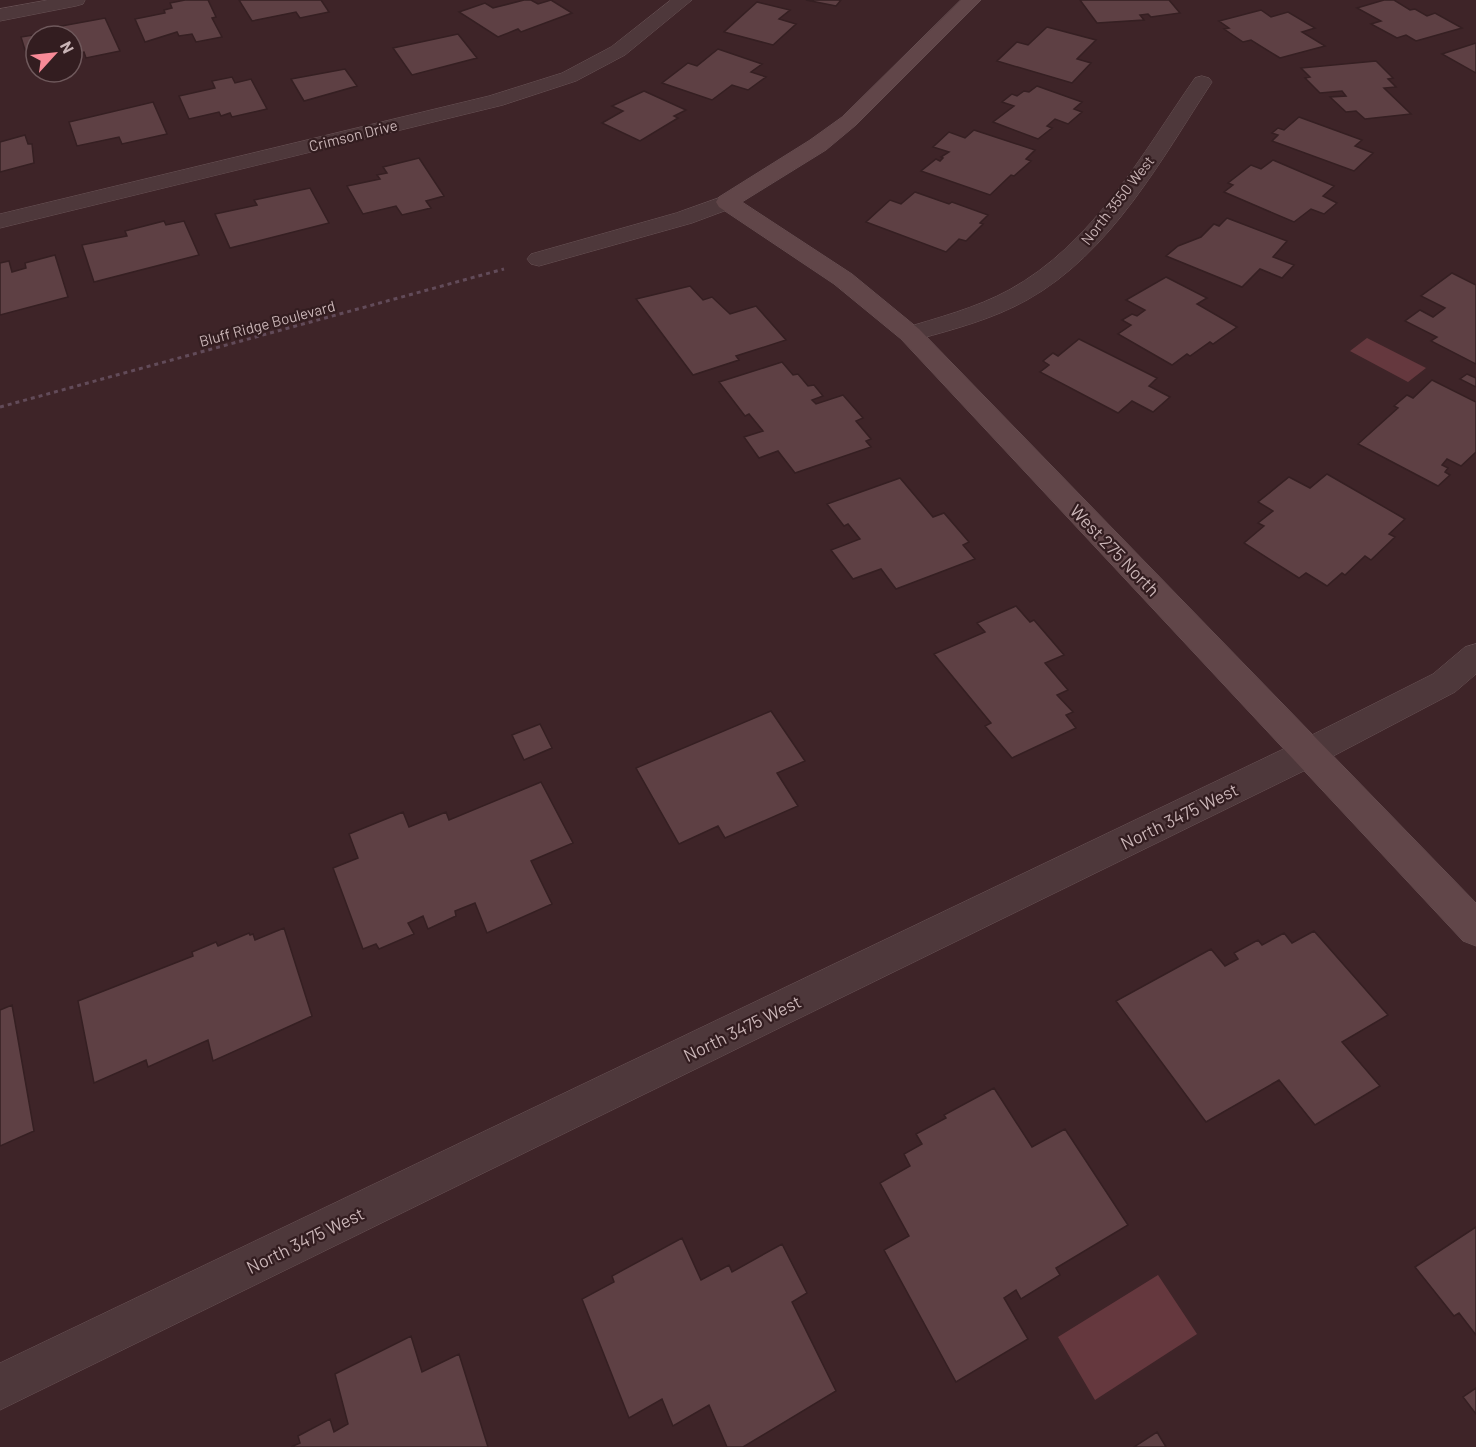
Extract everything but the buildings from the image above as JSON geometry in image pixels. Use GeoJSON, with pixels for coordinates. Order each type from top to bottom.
{"type":"FeatureCollection","features":[{"type":"Feature","properties":{"kind":"street"},"geometry":{"type":"LineString","coordinates":[[0,15],[76,0]]}},
{"type":"Feature","properties":{"kind":"street","name":"Crimson Drive"},"geometry":{"type":"LineString","coordinates":[[0,221],[496,101],[559,81],[618,51],[683,0]]}},
{"type":"Feature","properties":{"kind":"street"},"geometry":{"type":"LineString","coordinates":[[539,259],[684,218],[727,202],[818,145],[849,121],[972,0]]}},
{"type":"Feature","properties":{"kind":"street","name":"North 3550 West"},"geometry":{"type":"LineString","coordinates":[[910,334],[941,325],[1018,295],[1057,269],[1093,235],[1153,154],[1202,82]]}},
{"type":"Feature","properties":{"kind":"street","name":"West 275 North"},"geometry":{"type":"LineString","coordinates":[[727,202],[843,279],[910,334],[1476,929]]}},
{"type":"Feature","properties":{"kind":"street","name":"North 3475 West"},"geometry":{"type":"LineString","coordinates":[[0,1387],[1308,753],[1444,683],[1476,656]]}},
{"type":"Feature","properties":{"kind":"path","name":"Bluff Ridge Boulevard"},"geometry":{"type":"LineString","coordinates":[[0,407],[539,259]]}},
{"type":"Feature","properties":{"kind":"shaded area"},"geometry":{"type":"Polygon","coordinates":[[[1367,338],[1426,368],[1408,382],[1350,351],[1367,338]]]}},
{"type":"Feature","properties":{"kind":"shaded area"},"geometry":{"type":"Polygon","coordinates":[[[1158,1275],[1197,1334],[1095,1400],[1058,1337],[1158,1275]]]}}]}
